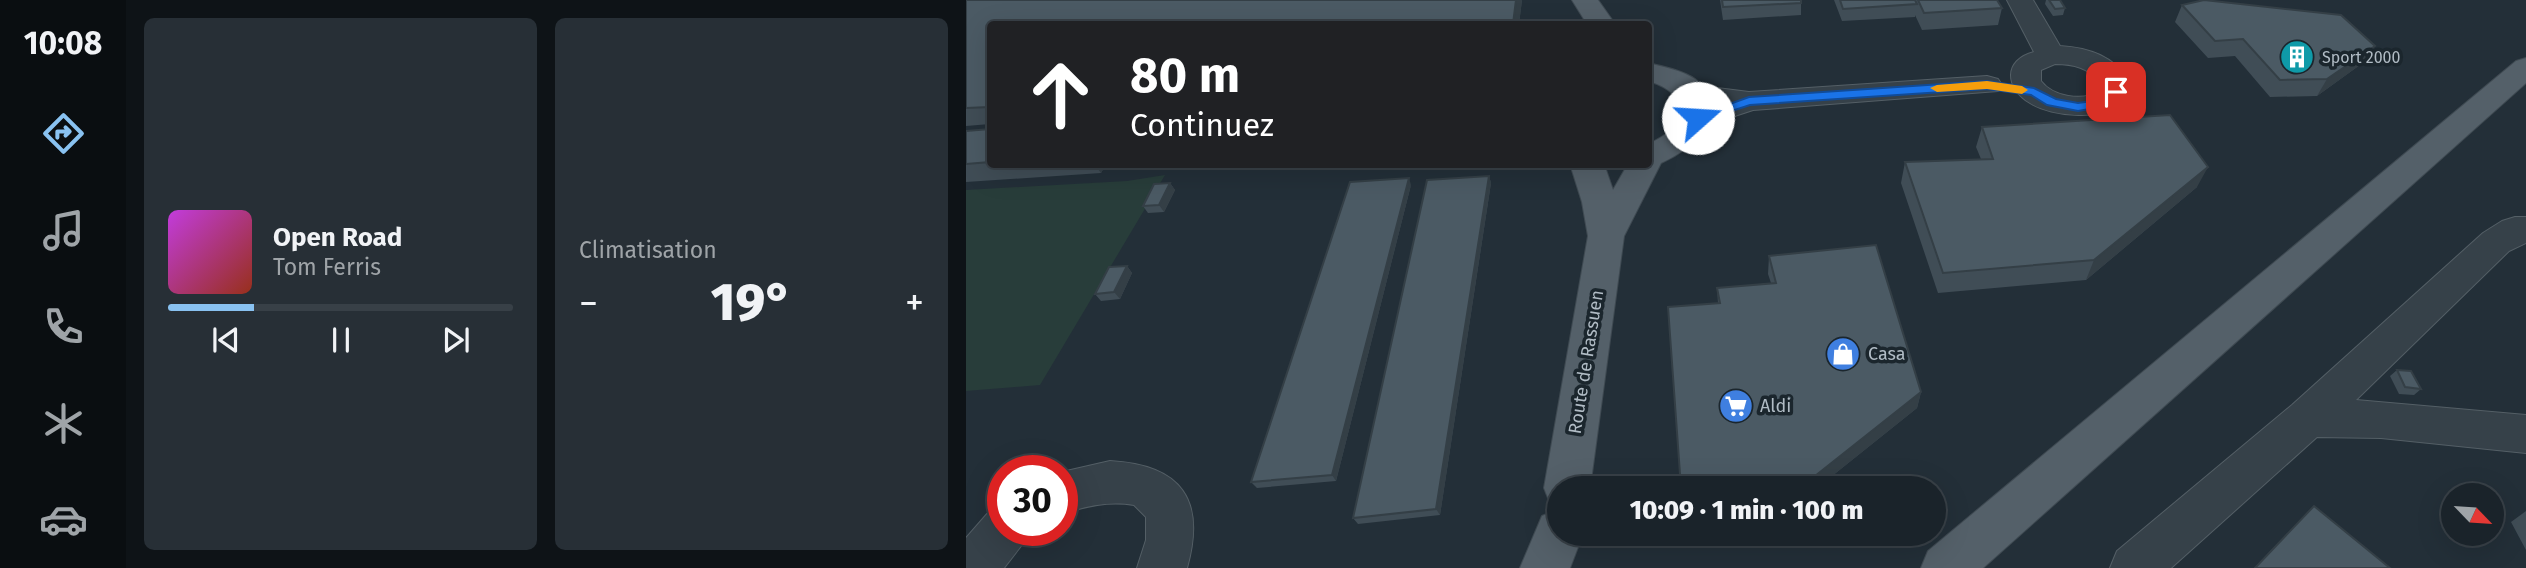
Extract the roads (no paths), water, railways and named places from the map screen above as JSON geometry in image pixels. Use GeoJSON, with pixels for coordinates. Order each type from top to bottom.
{"type":"FeatureCollection","features":[{"type":"Feature","properties":{"kind":"main road"},"geometry":{"type":"LineString","coordinates":[[1585,0],[1585,21]]}},
{"type":"Feature","properties":{"kind":"main road"},"geometry":{"type":"LineString","coordinates":[[1585,0],[1599,21]]}},
{"type":"Feature","properties":{"kind":"main road"},"geometry":{"type":"LineString","coordinates":[[1946,568],[2526,68]]}},
{"type":"Feature","properties":{"kind":"main road"},"geometry":{"type":"LineString","coordinates":[[1652,73],[1674,79],[1695,106],[1686,137],[1652,157]]}},
{"type":"Feature","properties":{"kind":"main road","name":"Route de Rassuen"},"geometry":{"type":"LineString","coordinates":[[1569,476],[1606,236],[1600,202],[1588,168]]}},
{"type":"Feature","properties":{"kind":"main road","name":"Route de Rassuen"},"geometry":{"type":"LineString","coordinates":[[1606,236],[1644,168]]}},
{"type":"Feature","properties":{"kind":"main road"},"geometry":{"type":"LineString","coordinates":[[1545,568],[1554,546]]}},
{"type":"Feature","properties":{"kind":"main road"},"geometry":{"type":"LineString","coordinates":[[1562,546],[1566,568]]}},
{"type":"Feature","properties":{"kind":"street"},"geometry":{"type":"LineString","coordinates":[[2020,0],[2050,55]]}},
{"type":"Feature","properties":{"kind":"street"},"geometry":{"type":"LineString","coordinates":[[1695,106],[2029,83],[2052,102],[2078,107],[2103,104],[2116,92],[2113,77],[2096,64],[2070,56],[2050,55],[2033,61],[2029,83]]}},
{"type":"Feature","properties":{"kind":"street"},"geometry":{"type":"LineString","coordinates":[[2135,568],[2308,418],[2496,243],[2515,230],[2526,230]]}},
{"type":"Feature","properties":{"kind":"street"},"geometry":{"type":"LineString","coordinates":[[2308,418],[2381,419],[2526,434]]}},
{"type":"Feature","properties":{"kind":"street"},"geometry":{"type":"LineString","coordinates":[[1078,488],[1109,480],[1137,483],[1155,491],[1168,507],[1172,519],[1172,542],[1163,568]]}},
{"type":"Feature","properties":{"kind":"street"},"geometry":{"type":"LineString","coordinates":[[972,568],[991,546]]}},
{"type":"Feature","properties":{"kind":"place","name":"Sport 2000"},"geometry":{"type":"Point","coordinates":[2297,57]}},
{"type":"Feature","properties":{"kind":"place","name":"Casa"},"geometry":{"type":"Point","coordinates":[1843,354]}},
{"type":"Feature","properties":{"kind":"place","name":"Aldi"},"geometry":{"type":"Point","coordinates":[1736,406]}}]}
